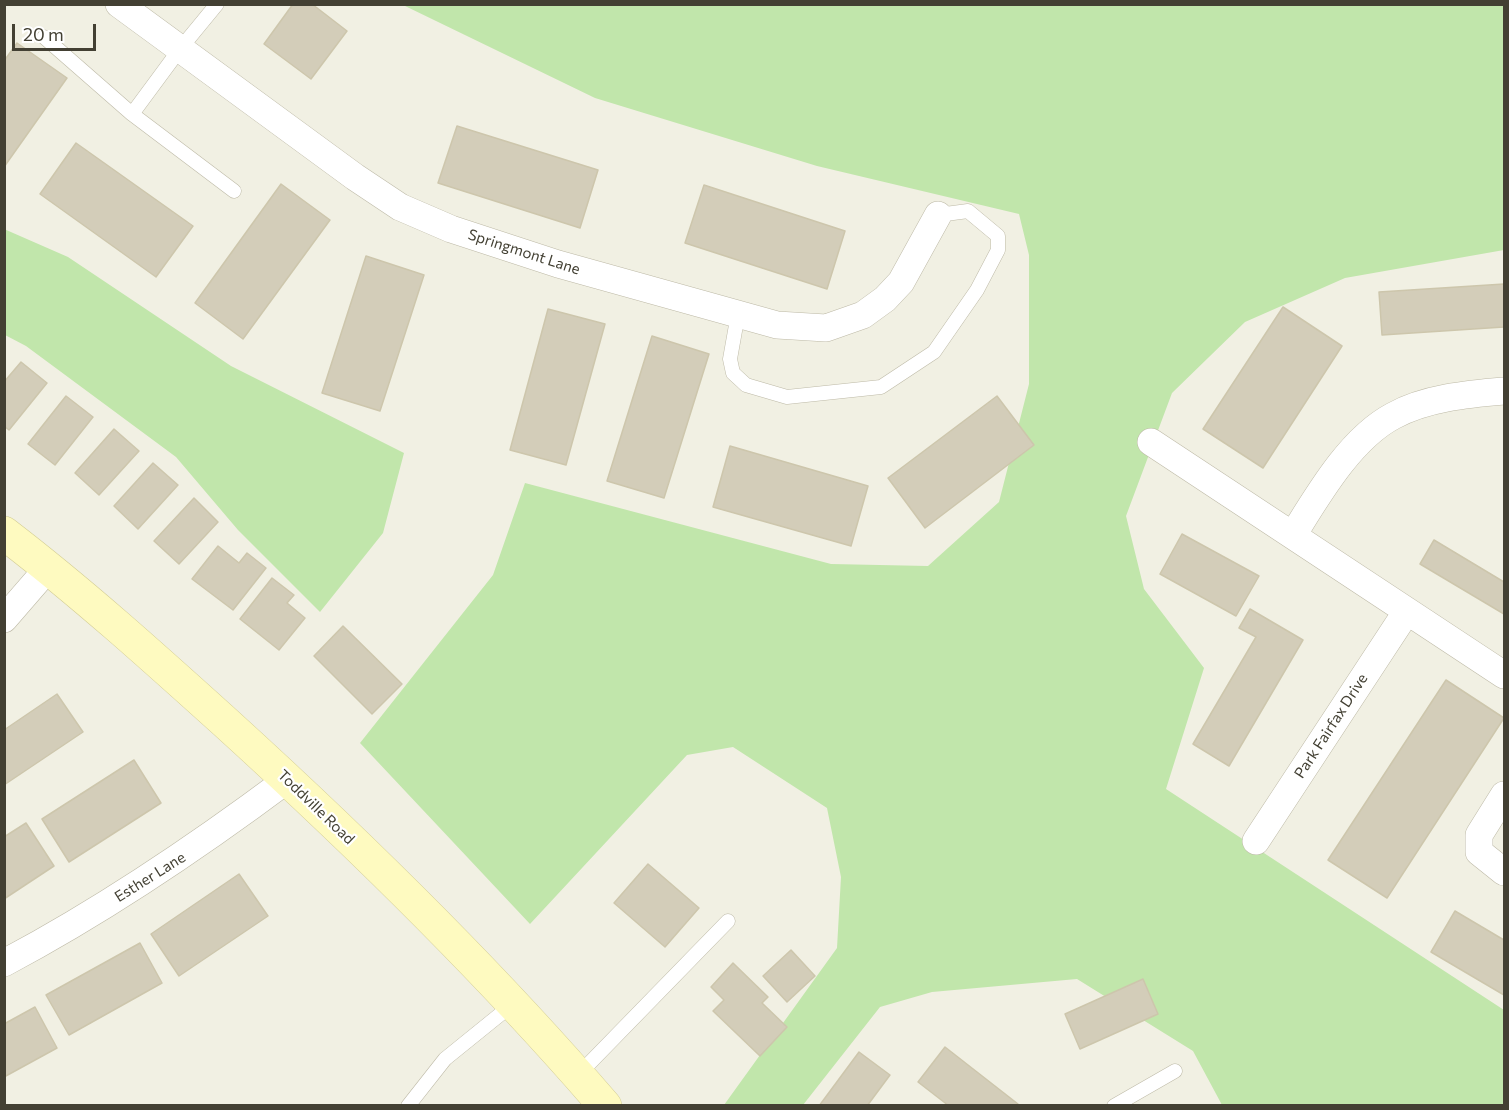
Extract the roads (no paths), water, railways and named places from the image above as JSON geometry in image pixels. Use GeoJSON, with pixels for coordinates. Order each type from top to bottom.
{"type":"FeatureCollection","features":[{"type":"Feature","properties":{"kind":"street","name":"Springmont Lane"},"geometry":{"type":"LineString","coordinates":[[119,4],[400,207],[451,229],[558,264],[777,325],[826,328],[863,315],[885,299],[901,282],[938,215]]}},
{"type":"Feature","properties":{"kind":"street"},"geometry":{"type":"LineString","coordinates":[[1293,535],[1323,487],[1358,444],[1392,416],[1460,396],[1504,391]]}},
{"type":"Feature","properties":{"kind":"street"},"geometry":{"type":"LineString","coordinates":[[1151,442],[1504,675]]}},
{"type":"Feature","properties":{"kind":"street","name":"Toddville Road"},"geometry":{"type":"LineString","coordinates":[[4,533],[117,624],[288,779],[404,892],[513,1004],[605,1106]]}},
{"type":"Feature","properties":{"kind":"street"},"geometry":{"type":"LineString","coordinates":[[4,619],[49,567]]}},
{"type":"Feature","properties":{"kind":"street","name":"Park Fairfax Drive"},"geometry":{"type":"LineString","coordinates":[[1256,841],[1407,610]]}},
{"type":"Feature","properties":{"kind":"street","name":"Esther Lane"},"geometry":{"type":"LineString","coordinates":[[4,963],[66,930],[206,842],[288,779]]}},
{"type":"Feature","properties":{"kind":"street"},"geometry":{"type":"LineString","coordinates":[[1504,795],[1479,835],[1479,852],[1504,872]]}},
{"type":"Feature","properties":{"kind":"lane"},"geometry":{"type":"LineString","coordinates":[[132,114],[217,4]]}},
{"type":"Feature","properties":{"kind":"lane"},"geometry":{"type":"LineString","coordinates":[[44,37],[132,114],[234,191]]}},
{"type":"Feature","properties":{"kind":"lane"},"geometry":{"type":"LineString","coordinates":[[738,314],[730,359],[733,373],[746,385],[787,397],[881,387],[934,352],[977,290],[999,250],[998,236],[968,211],[938,215]]}},
{"type":"Feature","properties":{"kind":"lane"},"geometry":{"type":"LineString","coordinates":[[578,1075],[728,921]]}},
{"type":"Feature","properties":{"kind":"lane"},"geometry":{"type":"LineString","coordinates":[[408,1106],[445,1059],[513,1004]]}},
{"type":"Feature","properties":{"kind":"lane"},"geometry":{"type":"LineString","coordinates":[[1114,1106],[1175,1071]]}}]}
